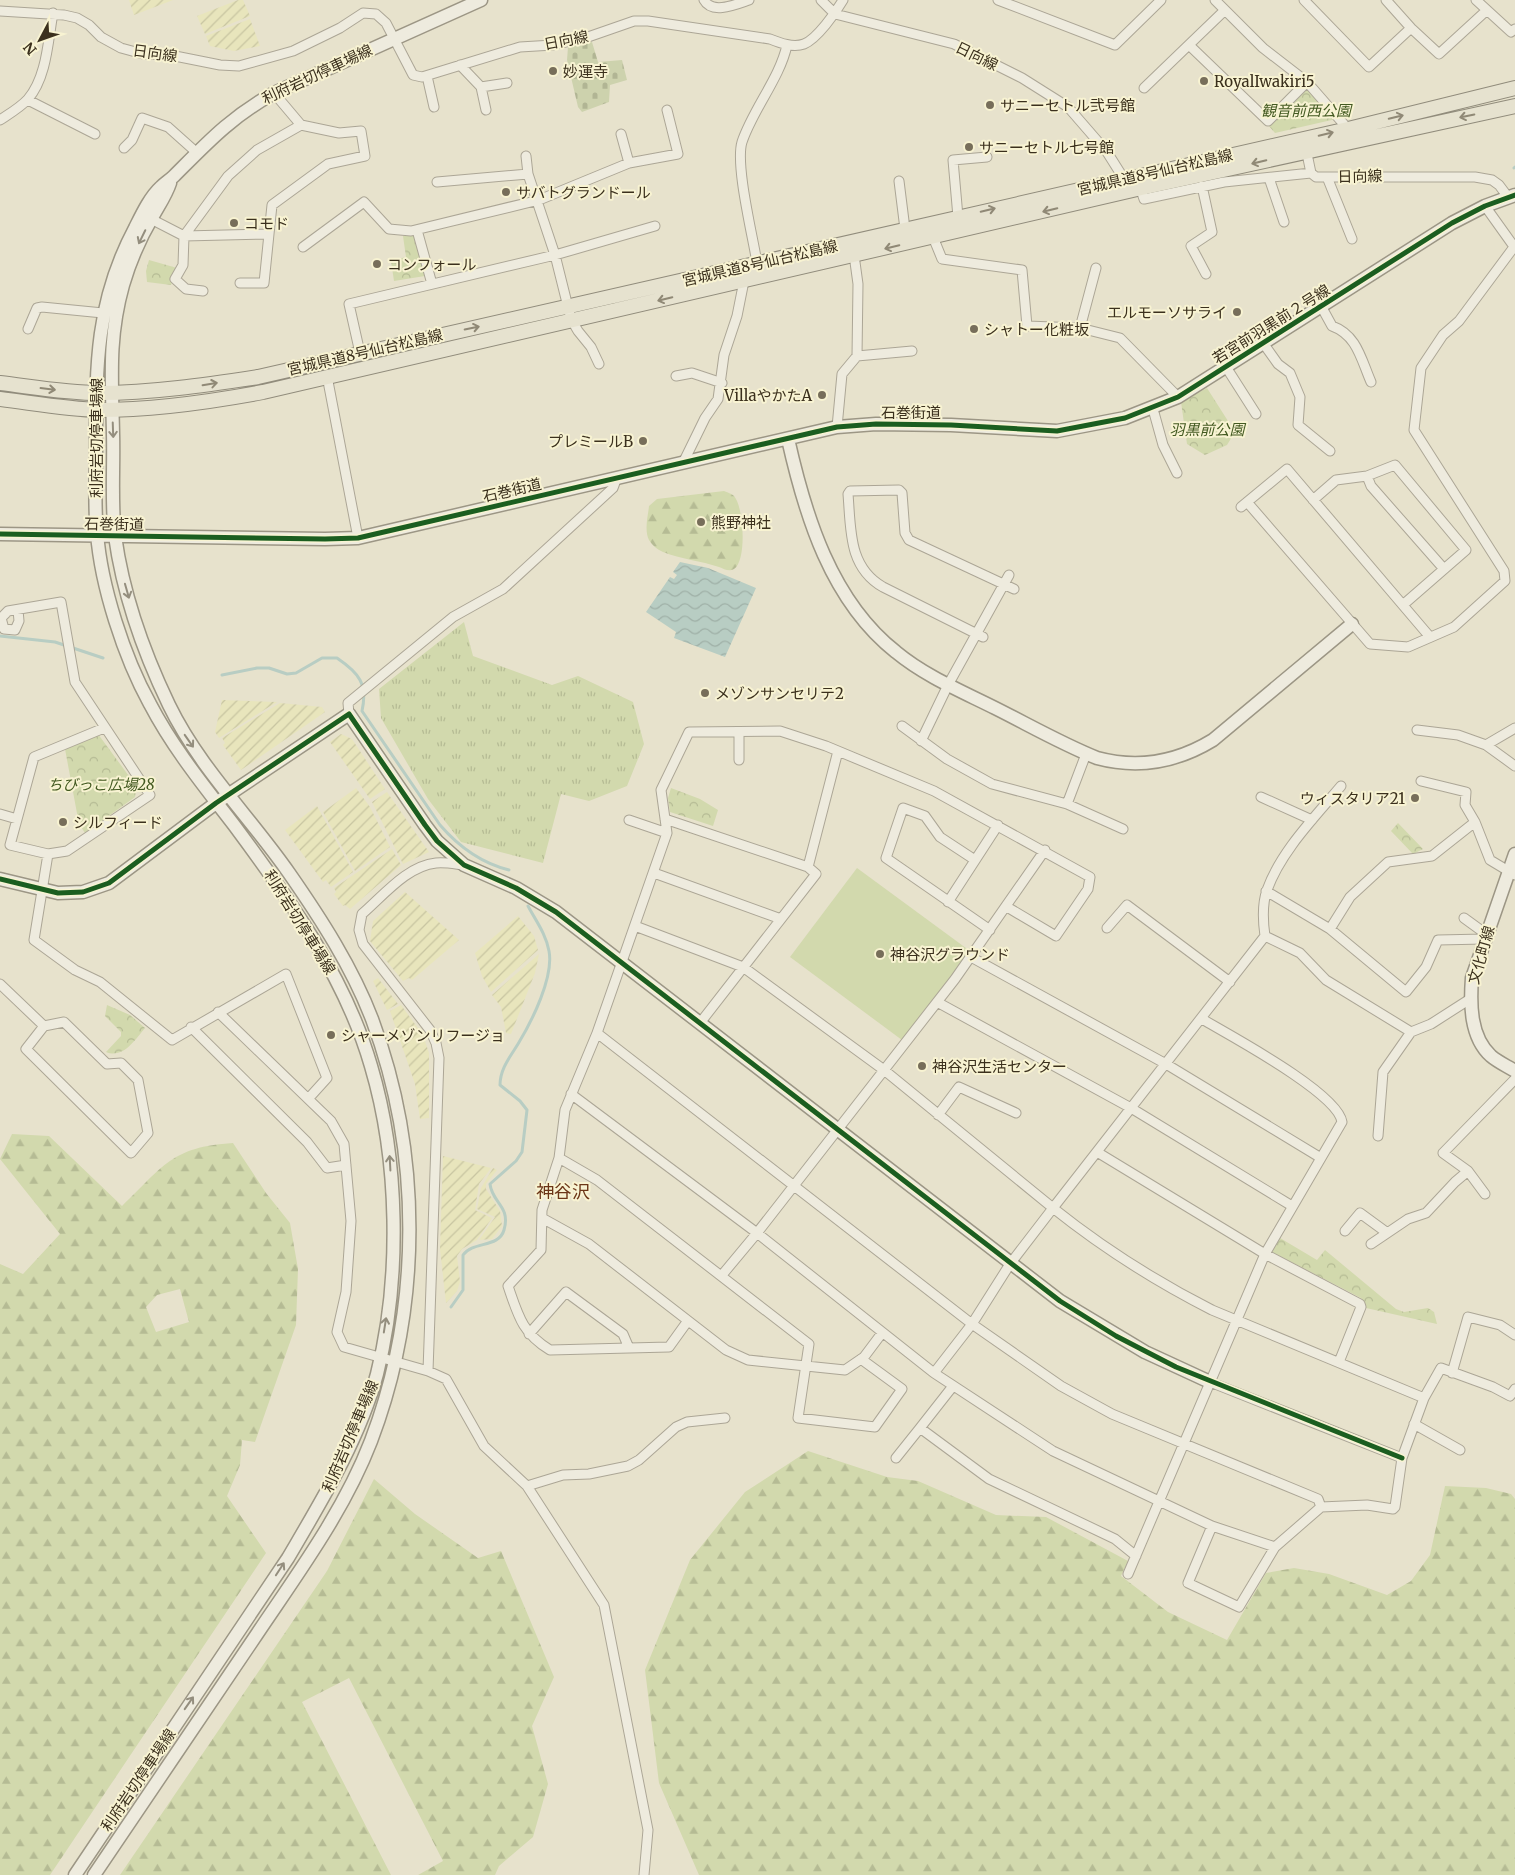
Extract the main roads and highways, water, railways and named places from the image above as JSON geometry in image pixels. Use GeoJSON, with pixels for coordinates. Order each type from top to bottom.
{"type":"FeatureCollection","features":[{"type":"Feature","properties":{"kind":"main road","name":"宮城県道8号仙台松島線"},"geometry":{"type":"LineString","coordinates":[[1306,144],[1348,129],[1515,88]]}},
{"type":"Feature","properties":{"kind":"main road","name":"宮城県道8号仙台松島線"},"geometry":{"type":"LineString","coordinates":[[0,399],[112,410],[196,404],[263,392],[757,264],[958,217],[1306,144],[1515,106]]}},
{"type":"Feature","properties":{"kind":"main road","name":"宮城県道8号仙台松島線"},"geometry":{"type":"LineString","coordinates":[[0,383],[112,393],[210,384],[258,376],[360,353],[744,281],[933,237],[1134,181]]}},
{"type":"Feature","properties":{"kind":"water"},"geometry":{"type":"Polygon","coordinates":[[[680,562],[708,568],[756,588],[725,657],[674,638],[676,632],[646,612],[670,577],[674,579],[677,575],[673,572],[680,562]]]}},
{"type":"Feature","properties":{"kind":"waterway"},"geometry":{"type":"LineString","coordinates":[[0,636],[55,642],[103,658]]}},
{"type":"Feature","properties":{"kind":"waterway"},"geometry":{"type":"LineString","coordinates":[[222,675],[257,668],[269,668],[287,674],[296,673],[322,658],[337,658],[351,669],[360,680],[364,693],[362,711],[440,825],[471,853],[489,863],[509,870]]}},
{"type":"Feature","properties":{"kind":"waterway"},"geometry":{"type":"LineString","coordinates":[[451,1307],[463,1290],[463,1255],[473,1248],[497,1240],[504,1230],[505,1215],[491,1190],[490,1184],[516,1161],[522,1152],[527,1110],[520,1101],[500,1085],[500,1079],[509,1058],[524,1034],[541,999],[550,962],[548,945],[528,906]]}},
{"type":"Feature","properties":{"kind":"place","name":"妙運寺"},"geometry":{"type":"Point","coordinates":[553,71]}},
{"type":"Feature","properties":{"kind":"place","name":"RoyalIwakiri5"},"geometry":{"type":"Point","coordinates":[1204,81]}},
{"type":"Feature","properties":{"kind":"place","name":"サニーセトル弐号館"},"geometry":{"type":"Point","coordinates":[990,105]}},
{"type":"Feature","properties":{"kind":"place","name":"サニーセトル七号館"},"geometry":{"type":"Point","coordinates":[969,147]}},
{"type":"Feature","properties":{"kind":"place","name":"サバトグランドール"},"geometry":{"type":"Point","coordinates":[506,192]}},
{"type":"Feature","properties":{"kind":"place","name":"コモド"},"geometry":{"type":"Point","coordinates":[234,223]}},
{"type":"Feature","properties":{"kind":"place","name":"コンフォール"},"geometry":{"type":"Point","coordinates":[377,264]}},
{"type":"Feature","properties":{"kind":"place","name":"エルモーソサライ"},"geometry":{"type":"Point","coordinates":[1237,312]}},
{"type":"Feature","properties":{"kind":"place","name":"シャトー化粧坂"},"geometry":{"type":"Point","coordinates":[974,329]}},
{"type":"Feature","properties":{"kind":"place","name":"VillaやかたA"},"geometry":{"type":"Point","coordinates":[822,395]}},
{"type":"Feature","properties":{"kind":"place","name":"プレミールB"},"geometry":{"type":"Point","coordinates":[643,441]}},
{"type":"Feature","properties":{"kind":"place","name":"熊野神社"},"geometry":{"type":"Point","coordinates":[701,522]}},
{"type":"Feature","properties":{"kind":"place","name":"メゾンサンセリテ2"},"geometry":{"type":"Point","coordinates":[705,693]}},
{"type":"Feature","properties":{"kind":"place","name":"ウィスタリア21"},"geometry":{"type":"Point","coordinates":[1415,798]}},
{"type":"Feature","properties":{"kind":"place","name":"シルフィード"},"geometry":{"type":"Point","coordinates":[63,822]}},
{"type":"Feature","properties":{"kind":"place","name":"神谷沢グラウンド"},"geometry":{"type":"Point","coordinates":[880,954]}},
{"type":"Feature","properties":{"kind":"place","name":"シャーメゾンリフージョ"},"geometry":{"type":"Point","coordinates":[331,1035]}},
{"type":"Feature","properties":{"kind":"place","name":"神谷沢生活センター"},"geometry":{"type":"Point","coordinates":[922,1066]}},
{"type":"Feature","properties":{"kind":"district","name":"神谷沢"},"geometry":{"type":"Point","coordinates":[563,1191]}},
{"type":"Feature","properties":{"kind":"park label","name":"観音前西公園"},"geometry":{"type":"Point","coordinates":[1306,110]}},
{"type":"Feature","properties":{"kind":"park label","name":"羽黒前公園"},"geometry":{"type":"Point","coordinates":[1207,429]}},
{"type":"Feature","properties":{"kind":"park label","name":"ちびっこ広場28"},"geometry":{"type":"Point","coordinates":[101,784]}}]}
